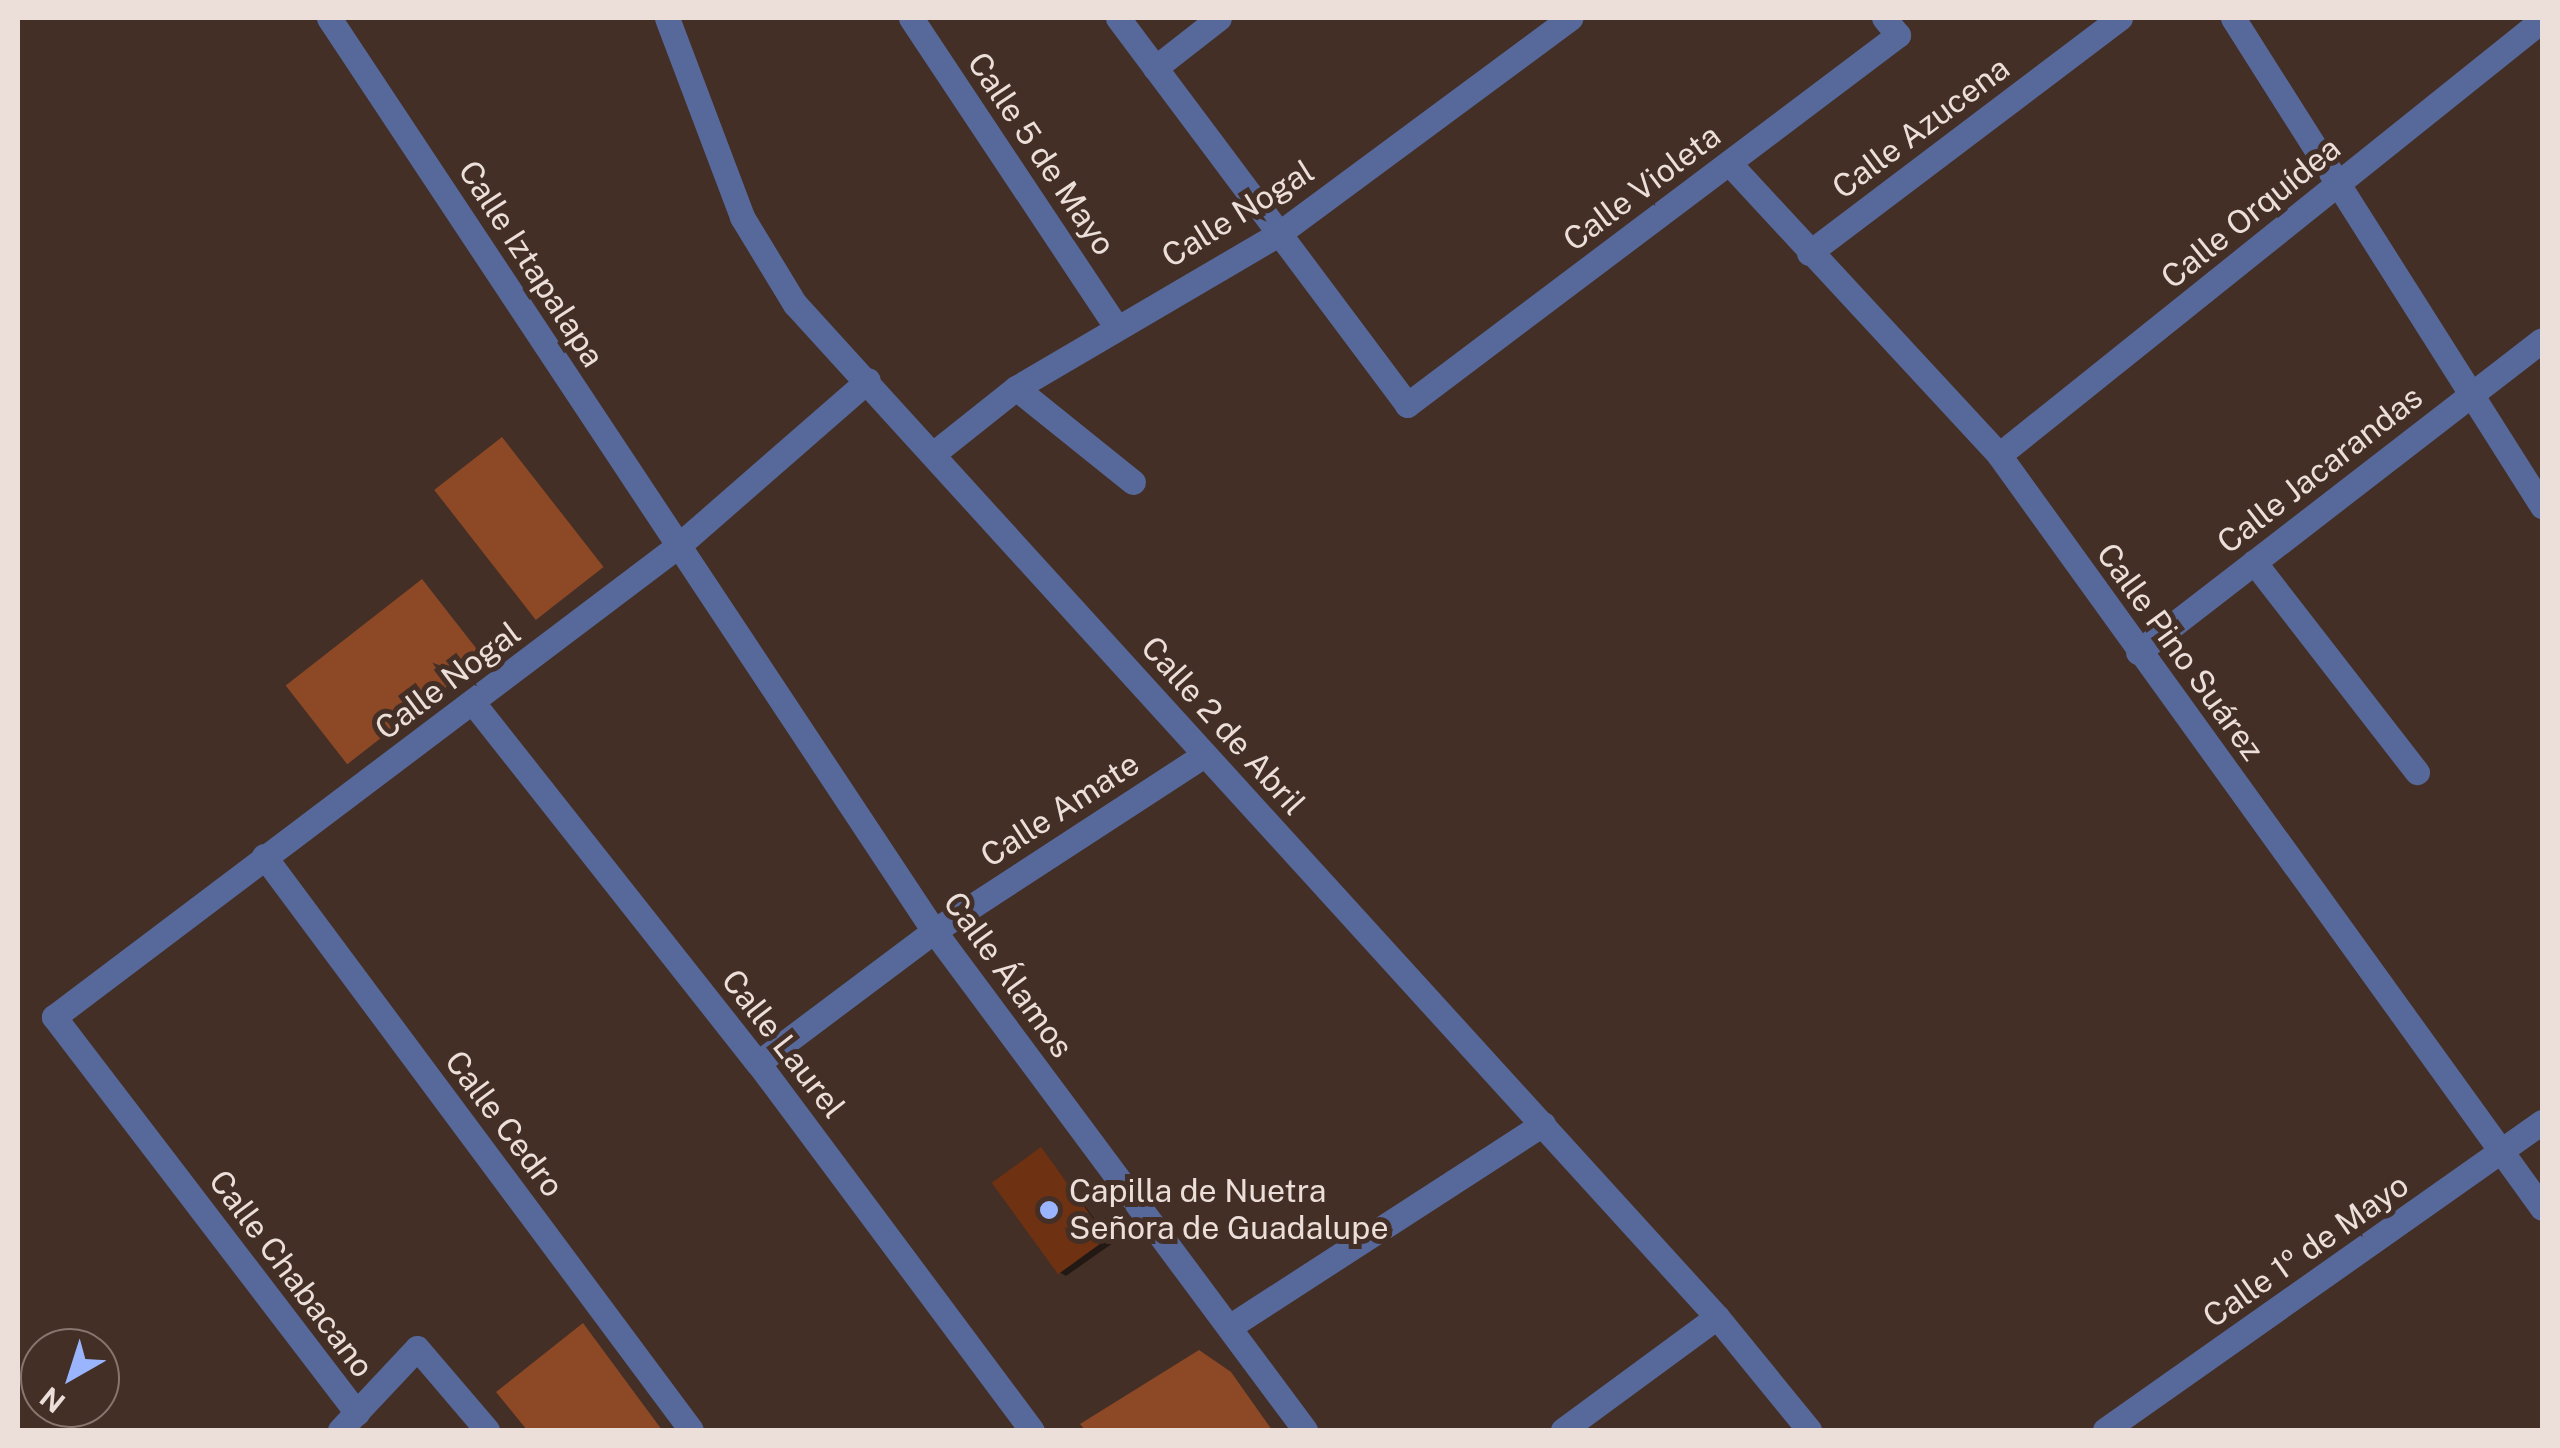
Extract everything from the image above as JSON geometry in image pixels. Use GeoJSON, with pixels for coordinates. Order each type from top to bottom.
{"type":"FeatureCollection","features":[{"type":"Feature","properties":{"kind":"street","name":"Calle Iztapalapa"},"geometry":{"type":"LineString","coordinates":[[329,18],[678,546]]}},
{"type":"Feature","properties":{"kind":"street","name":"Calle 2 de Abril"},"geometry":{"type":"LineString","coordinates":[[666,18],[742,217],[795,304],[1544,1124],[1717,1317],[1809,1430]]}},
{"type":"Feature","properties":{"kind":"street","name":"Calle 5 de Mayo"},"geometry":{"type":"LineString","coordinates":[[911,18],[1116,327]]}},
{"type":"Feature","properties":{"kind":"street"},"geometry":{"type":"LineString","coordinates":[[1118,18],[1277,235]]}},
{"type":"Feature","properties":{"kind":"street"},"geometry":{"type":"LineString","coordinates":[[1155,68],[1219,18]]}},
{"type":"Feature","properties":{"kind":"street","name":"Calle Nogal"},"geometry":{"type":"LineString","coordinates":[[933,454],[1016,388],[1277,235],[1570,18]]}},
{"type":"Feature","properties":{"kind":"street","name":"Calle Violeta"},"geometry":{"type":"LineString","coordinates":[[1277,235],[1407,406],[1898,35],[1884,18]]}},
{"type":"Feature","properties":{"kind":"street","name":"Calle Azucena"},"geometry":{"type":"LineString","coordinates":[[1808,254],[2120,18]]}},
{"type":"Feature","properties":{"kind":"street"},"geometry":{"type":"LineString","coordinates":[[2233,18],[2475,392],[2542,506]]}},
{"type":"Feature","properties":{"kind":"street","name":"Calle Orquídea"},"geometry":{"type":"LineString","coordinates":[[1999,455],[2542,20]]}},
{"type":"Feature","properties":{"kind":"street","name":"Calle Pino Suárez"},"geometry":{"type":"LineString","coordinates":[[1729,163],[1808,254],[1999,455],[2542,1208]]}},
{"type":"Feature","properties":{"kind":"street","name":"Calle Jacarandas"},"geometry":{"type":"LineString","coordinates":[[2138,652],[2542,340]]}},
{"type":"Feature","properties":{"kind":"street","name":"Calle Nogal"},"geometry":{"type":"LineString","coordinates":[[54,1017],[264,856],[474,704],[678,546],[868,380]]}},
{"type":"Feature","properties":{"kind":"street"},"geometry":{"type":"LineString","coordinates":[[1016,388],[1133,482]]}},
{"type":"Feature","properties":{"kind":"street","name":"Calle Álamos"},"geometry":{"type":"LineString","coordinates":[[678,546],[934,931],[1305,1430]]}},
{"type":"Feature","properties":{"kind":"street"},"geometry":{"type":"LineString","coordinates":[[2254,562],[2417,772]]}},
{"type":"Feature","properties":{"kind":"street","name":"Calle Laurel"},"geometry":{"type":"LineString","coordinates":[[474,704],[758,1063],[1032,1430]]}},
{"type":"Feature","properties":{"kind":"street","name":"Calle Amate"},"geometry":{"type":"LineString","coordinates":[[758,1063],[934,931],[1204,754]]}},
{"type":"Feature","properties":{"kind":"street","name":"Calle Cedro"},"geometry":{"type":"LineString","coordinates":[[264,856],[691,1430]]}},
{"type":"Feature","properties":{"kind":"street","name":"Calle Chabacano"},"geometry":{"type":"LineString","coordinates":[[54,1017],[348,1422],[416,1348],[487,1430]]}},
{"type":"Feature","properties":{"kind":"street","name":"Calle 1º de Mayo"},"geometry":{"type":"LineString","coordinates":[[2105,1430],[2542,1122]]}},
{"type":"Feature","properties":{"kind":"street"},"geometry":{"type":"LineString","coordinates":[[1229,1327],[1544,1124]]}},
{"type":"Feature","properties":{"kind":"street"},"geometry":{"type":"LineString","coordinates":[[1563,1430],[1717,1317]]}},
{"type":"Feature","properties":{"kind":"shaded area"},"geometry":{"type":"Polygon","coordinates":[[[502,437],[604,567],[536,620],[434,490],[502,437]]]}},
{"type":"Feature","properties":{"kind":"shaded area"},"geometry":{"type":"Polygon","coordinates":[[[422,579],[484,658],[347,764],[286,686],[422,579]]]}},
{"type":"Feature","properties":{"kind":"shaded area"},"geometry":{"type":"Polygon","coordinates":[[[583,1323],[662,1430],[527,1430],[496,1392],[583,1323]]]}},
{"type":"Feature","properties":{"kind":"shaded area"},"geometry":{"type":"Polygon","coordinates":[[[1199,1350],[1231,1372],[1272,1430],[1085,1430],[1080,1424],[1199,1350]]]}},
{"type":"Feature","properties":{"kind":"building","name":"Capilla de Nuetra Señora de Guadalupe"},"geometry":{"type":"Polygon","coordinates":[[[1041,1147],[1107,1238],[1058,1274],[992,1183],[1041,1147]]]}},
{"type":"Feature","properties":{"kind":"place","name":"Capilla de Nuetra Señora de Guadalupe"},"geometry":{"type":"Point","coordinates":[1049,1210]}}]}
